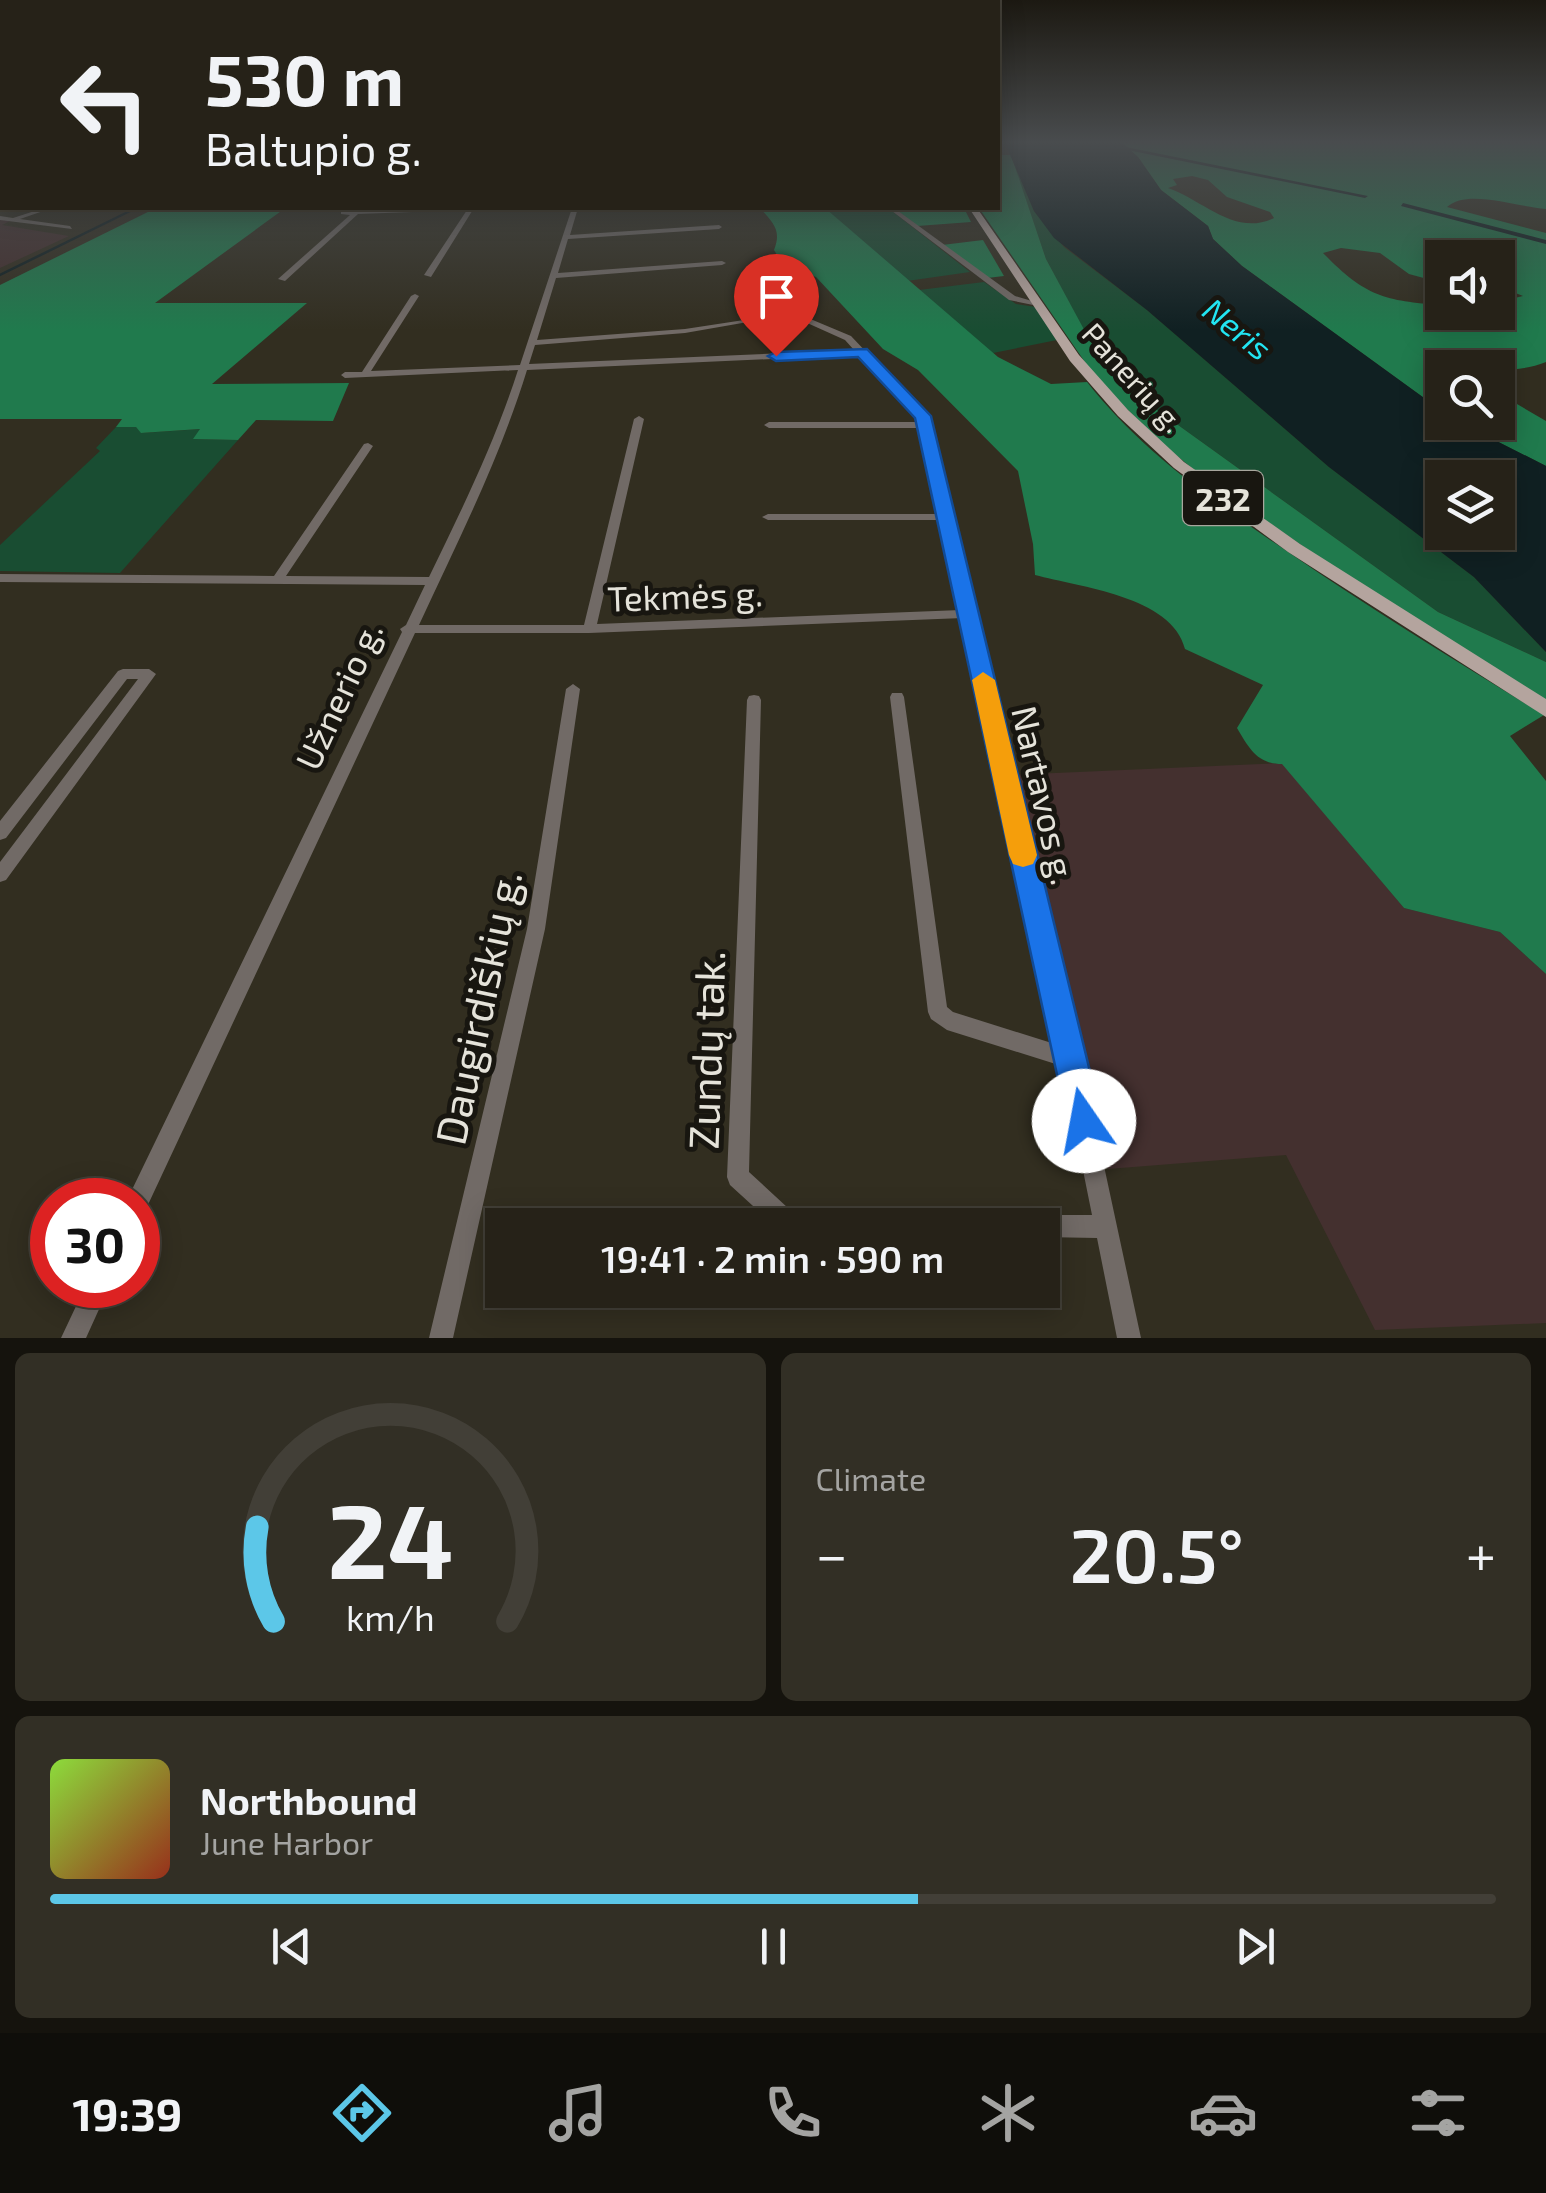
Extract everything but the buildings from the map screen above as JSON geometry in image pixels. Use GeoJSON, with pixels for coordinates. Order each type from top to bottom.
{"type":"FeatureCollection","features":[{"type":"Feature","properties":{"kind":"main road","name":"Panerių g."},"geometry":{"type":"LineString","coordinates":[[974,210],[1100,389],[1178,465],[1294,548],[1546,709]]}},
{"type":"Feature","properties":{"kind":"street"},"geometry":{"type":"LineString","coordinates":[[12,220],[43,210]]}},
{"type":"Feature","properties":{"kind":"street"},"geometry":{"type":"LineString","coordinates":[[343,213],[414,210]]}},
{"type":"Feature","properties":{"kind":"street"},"geometry":{"type":"LineString","coordinates":[[428,276],[470,210]]}},
{"type":"Feature","properties":{"kind":"street","name":"Užnerio g."},"geometry":{"type":"LineString","coordinates":[[149,1178],[476,491],[524,368],[574,210]]}},
{"type":"Feature","properties":{"kind":"street"},"geometry":{"type":"LineString","coordinates":[[894,210],[1012,298],[1038,304]]}},
{"type":"Feature","properties":{"kind":"street"},"geometry":{"type":"LineString","coordinates":[[282,279],[357,212]]}},
{"type":"Feature","properties":{"kind":"street"},"geometry":{"type":"LineString","coordinates":[[0,218],[70,228]]}},
{"type":"Feature","properties":{"kind":"street"},"geometry":{"type":"LineString","coordinates":[[566,237],[719,227]]}},
{"type":"Feature","properties":{"kind":"street"},"geometry":{"type":"LineString","coordinates":[[553,276],[722,264]]}},
{"type":"Feature","properties":{"kind":"street"},"geometry":{"type":"LineString","coordinates":[[364,374],[415,296]]}},
{"type":"Feature","properties":{"kind":"street","name":"Nartavos g."},"geometry":{"type":"LineString","coordinates":[[808,320],[848,338],[923,416],[965,614],[972,627],[1071,1059],[1129,1338]]}},
{"type":"Feature","properties":{"kind":"street"},"geometry":{"type":"LineString","coordinates":[[532,342],[685,331],[744,322]]}},
{"type":"Feature","properties":{"kind":"street"},"geometry":{"type":"LineString","coordinates":[[346,375],[862,352]]}},
{"type":"Feature","properties":{"kind":"street"},"geometry":{"type":"LineString","coordinates":[[589,629],[640,419]]}},
{"type":"Feature","properties":{"kind":"street"},"geometry":{"type":"LineString","coordinates":[[769,424],[925,425]]}},
{"type":"Feature","properties":{"kind":"street"},"geometry":{"type":"LineString","coordinates":[[278,579],[368,446]]}},
{"type":"Feature","properties":{"kind":"street"},"geometry":{"type":"LineString","coordinates":[[768,516],[944,517]]}},
{"type":"Feature","properties":{"kind":"street"},"geometry":{"type":"LineString","coordinates":[[0,578],[431,581]]}},
{"type":"Feature","properties":{"kind":"street","name":"Tekmės g."},"geometry":{"type":"LineString","coordinates":[[407,629],[589,629],[965,614]]}},
{"type":"Feature","properties":{"kind":"street"},"geometry":{"type":"LineString","coordinates":[[0,833],[123,674],[149,674],[0,875]]}},
{"type":"Feature","properties":{"kind":"street","name":"Daugirdiškių g."},"geometry":{"type":"LineString","coordinates":[[441,1338],[536,929],[572,689]]}},
{"type":"Feature","properties":{"kind":"street"},"geometry":{"type":"LineString","coordinates":[[897,696],[934,1004],[947,1020],[1071,1059]]}},
{"type":"Feature","properties":{"kind":"street","name":"Zundų tak."},"geometry":{"type":"LineString","coordinates":[[754,700],[738,1178],[771,1208]]}},
{"type":"Feature","properties":{"kind":"street"},"geometry":{"type":"LineString","coordinates":[[1060,1226],[1106,1227]]}},
{"type":"Feature","properties":{"kind":"street"},"geometry":{"type":"LineString","coordinates":[[73,1338],[87,1308]]}},
{"type":"Feature","properties":{"kind":"shaded area"},"geometry":{"type":"Polygon","coordinates":[[[0,218],[12,220],[2,225],[69,236],[0,268],[0,218]]]}},
{"type":"Feature","properties":{"kind":"shaded area"},"geometry":{"type":"Polygon","coordinates":[[[1282,763],[1404,908],[1500,932],[1546,974],[1546,1323],[1375,1330],[1286,1155],[1108,1169],[1011,775],[1282,763]]]}},
{"type":"Feature","properties":{"kind":"green space"},"geometry":{"type":"Polygon","coordinates":[[[1028,205],[1064,247],[1147,310],[1329,467],[1425,540],[1425,550],[1438,550],[1474,577],[1546,652],[1546,662],[1438,612],[1153,407],[1087,336],[1046,259],[1028,205]]]}},
{"type":"Feature","properties":{"kind":"green space"},"geometry":{"type":"Polygon","coordinates":[[[1028,205],[1046,259],[1087,335],[1153,407],[1438,612],[1546,662],[1546,702],[1374,595],[1208,481],[1166,447],[1098,381],[980,210],[1028,205]]]}},
{"type":"Feature","properties":{"kind":"green space"},"geometry":{"type":"Polygon","coordinates":[[[1181,205],[1202,205],[1233,220],[1260,223],[1274,218],[1270,212],[1251,205],[1450,205],[1447,207],[1546,233],[1546,362],[1515,369],[1515,350],[1425,350],[1425,399],[1242,266],[1213,239],[1208,226],[1181,205]]]}},
{"type":"Feature","properties":{"kind":"green space"},"geometry":{"type":"Polygon","coordinates":[[[152,210],[283,210],[155,303],[307,303],[212,384],[349,383],[333,421],[256,420],[238,440],[193,439],[200,429],[141,433],[136,427],[116,427],[122,419],[0,419],[0,285],[152,210]]]}},
{"type":"Feature","properties":{"kind":"green space"},"geometry":{"type":"Polygon","coordinates":[[[762,210],[827,210],[998,357],[1051,384],[1087,382],[1132,432],[1209,497],[1354,596],[1544,715],[1510,736],[1546,781],[1546,974],[1500,932],[1404,908],[1282,764],[1255,754],[1237,728],[1263,685],[1185,649],[1177,631],[1143,605],[1035,575],[1033,544],[1018,471],[918,370],[883,349],[816,277],[784,266],[774,250],[777,237],[762,210]]]}},
{"type":"Feature","properties":{"kind":"green space"},"geometry":{"type":"Polygon","coordinates":[[[827,210],[891,210],[970,272],[907,281],[827,210]]]}},
{"type":"Feature","properties":{"kind":"green space"},"geometry":{"type":"Polygon","coordinates":[[[897,210],[965,210],[971,222],[917,226],[897,210]]]}},
{"type":"Feature","properties":{"kind":"green space"},"geometry":{"type":"Polygon","coordinates":[[[983,240],[1004,276],[987,278],[942,245],[983,240]]]}},
{"type":"Feature","properties":{"kind":"green space"},"geometry":{"type":"Polygon","coordinates":[[[984,282],[1016,304],[1036,307],[1057,340],[993,353],[919,290],[984,282]]]}},
{"type":"Feature","properties":{"kind":"green space"},"geometry":{"type":"Polygon","coordinates":[[[1515,403],[1546,421],[1546,466],[1495,440],[1515,440],[1515,403]]]}},
{"type":"Feature","properties":{"kind":"green space"},"geometry":{"type":"Polygon","coordinates":[[[116,427],[136,427],[142,433],[202,429],[194,439],[238,440],[120,573],[0,571],[0,545],[100,451],[96,448],[116,427]]]}},
{"type":"Feature","properties":{"kind":"water","name":"Neris"},"geometry":{"type":"Polygon","coordinates":[[[1032,205],[1181,205],[1208,226],[1213,239],[1242,266],[1425,399],[1425,440],[1495,440],[1546,466],[1546,652],[1474,577],[1438,550],[1515,550],[1515,460],[1425,460],[1425,540],[1329,467],[1147,310],[1054,238],[1032,205]]]}},
{"type":"Feature","properties":{"kind":"waterway"},"geometry":{"type":"LineString","coordinates":[[1405,205],[1546,242]]}},
{"type":"Feature","properties":{"kind":"waterway"},"geometry":{"type":"LineString","coordinates":[[0,275],[132,210]]}},
{"type":"Feature","properties":{"kind":"slow traffic"},"geometry":{"type":"LineString","coordinates":[[983,680],[1023,855]]}},
{"type":"Feature","properties":{"kind":"route"},"geometry":{"type":"LineString","coordinates":[[776,356],[862,352],[923,416],[965,614],[972,627],[1084,1121]]}}]}
